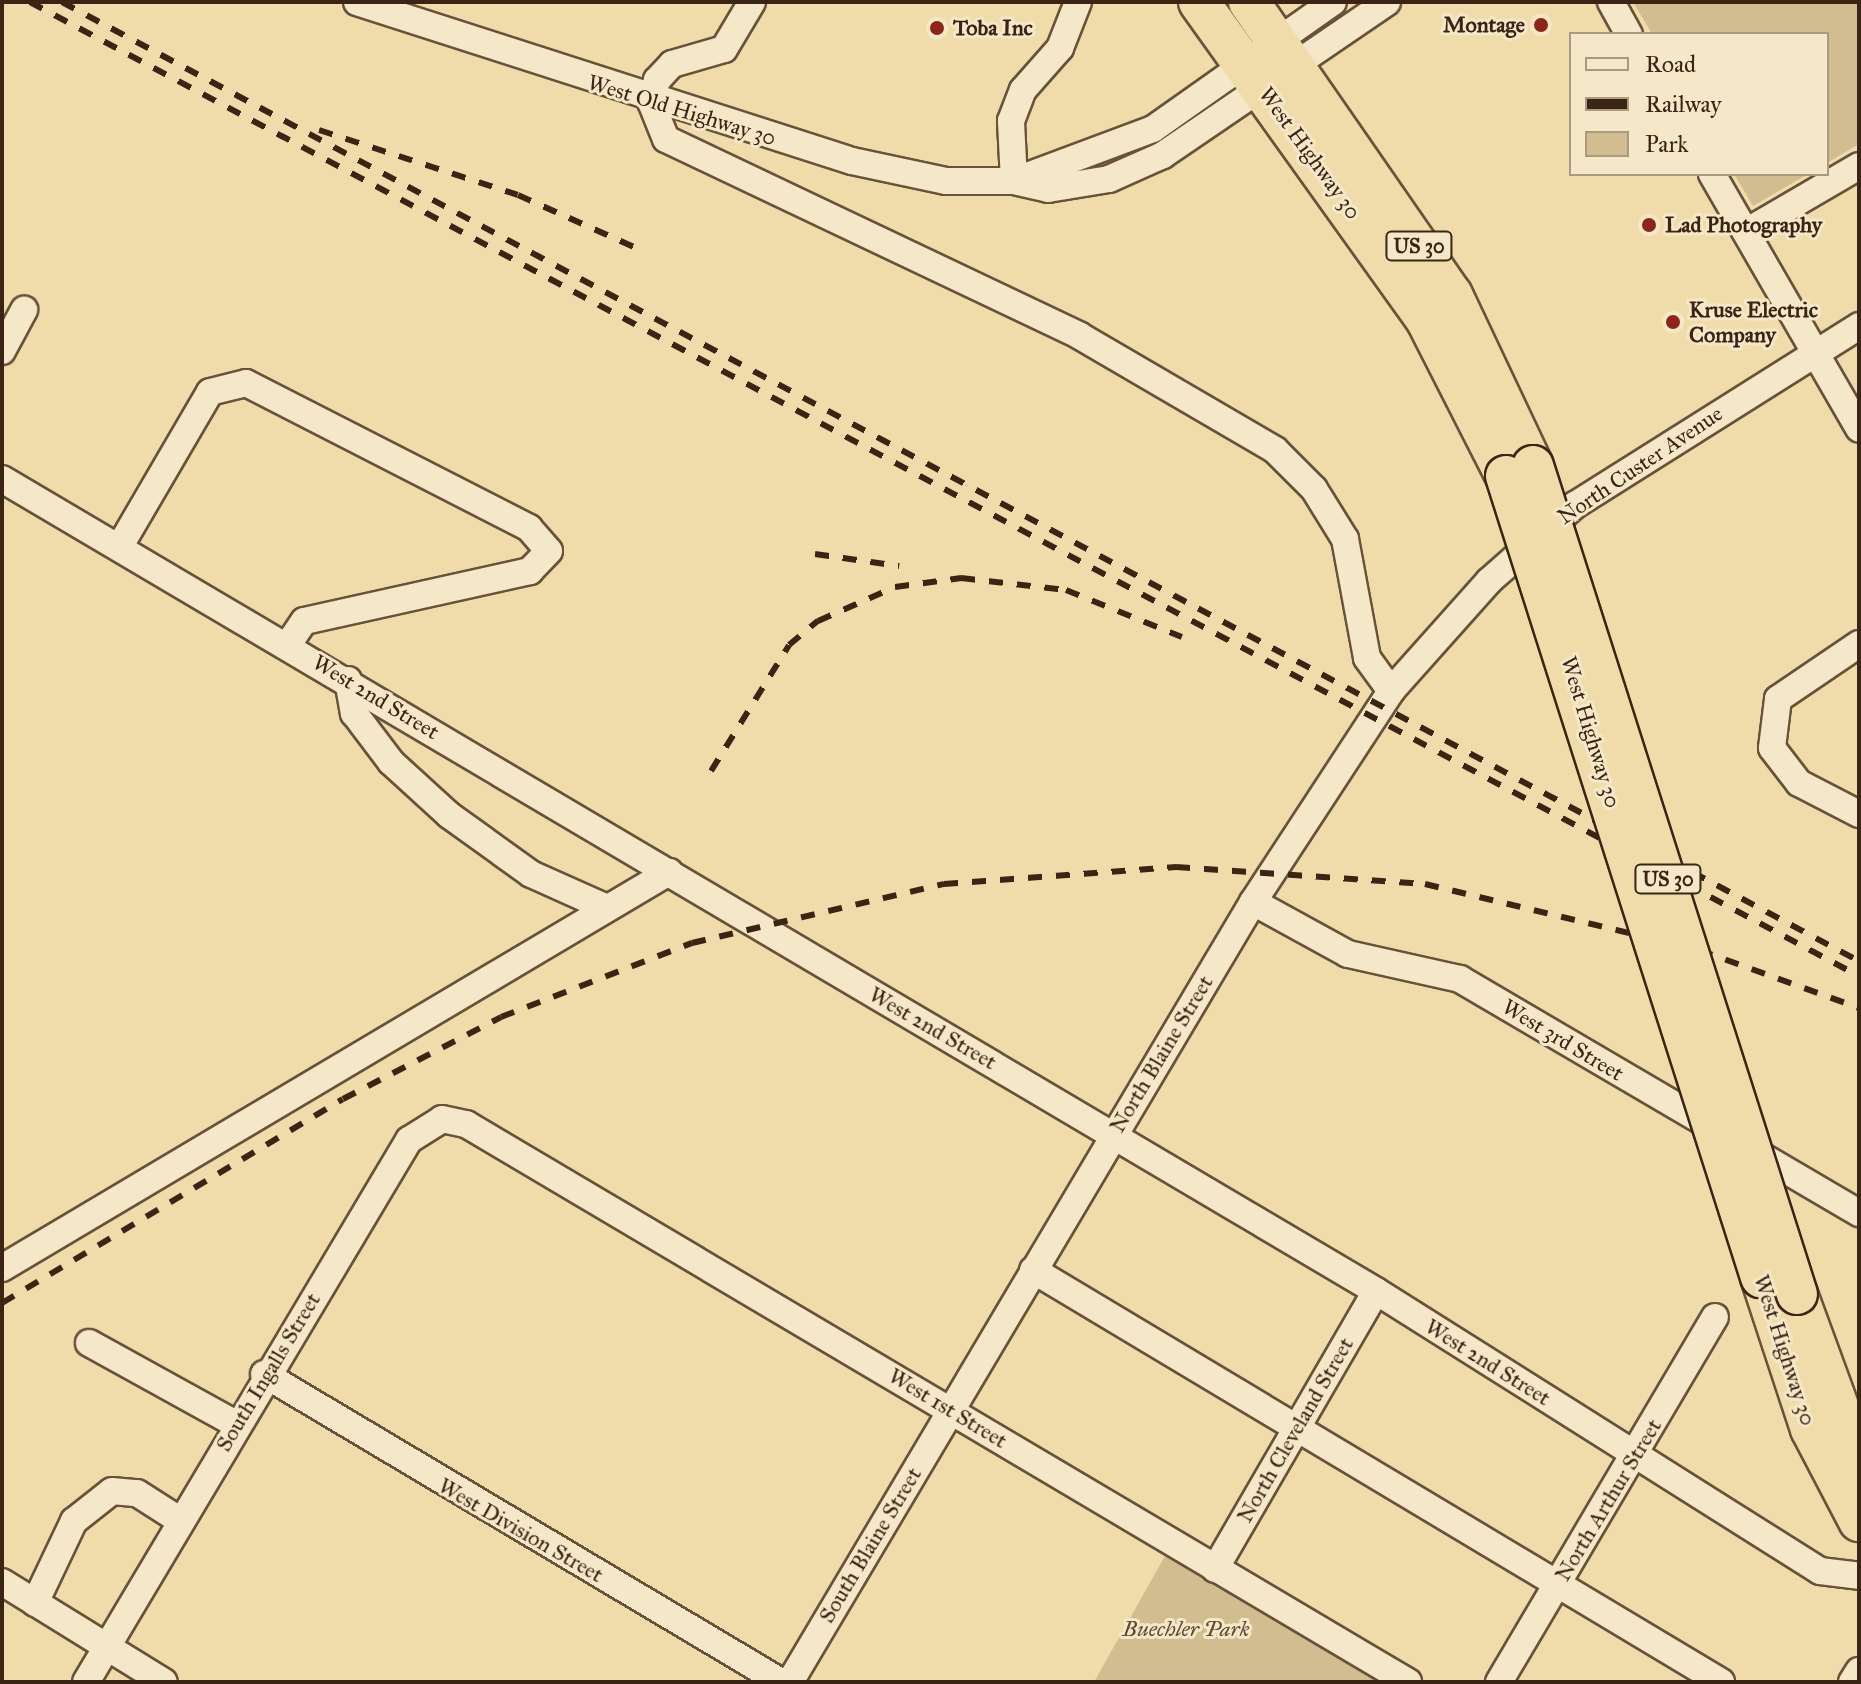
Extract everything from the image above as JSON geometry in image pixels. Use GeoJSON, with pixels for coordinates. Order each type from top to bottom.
{"type":"FeatureCollection","features":[{"type":"Feature","properties":{"kind":"highway","name":"West Highway 30"},"geometry":{"type":"LineString","coordinates":[[1199,2],[1427,321],[1519,471],[1761,1277],[1811,1429],[1859,1521]]}},
{"type":"Feature","properties":{"kind":"highway","name":"West Highway 30"},"geometry":{"type":"LineString","coordinates":[[1249,2],[1452,295],[1519,471],[1797,1294],[1859,1463]]}},
{"type":"Feature","properties":{"kind":"street","name":"West Old Highway 30"},"geometry":{"type":"LineString","coordinates":[[357,2],[651,102],[916,176],[1014,181],[1153,129],[1254,77],[1286,54],[1387,2]]}},
{"type":"Feature","properties":{"kind":"street"},"geometry":{"type":"LineString","coordinates":[[752,2],[724,49],[672,64],[657,80],[651,102],[666,139],[1080,336],[1275,450],[1314,489],[1345,539],[1367,658],[1386,698]]}},
{"type":"Feature","properties":{"kind":"street"},"geometry":{"type":"LineString","coordinates":[[1014,181],[1011,121],[1023,90],[1060,48],[1078,2]]}},
{"type":"Feature","properties":{"kind":"street","name":"West Old Highway 30"},"geometry":{"type":"LineString","coordinates":[[1286,54],[1333,2]]}},
{"type":"Feature","properties":{"kind":"street"},"geometry":{"type":"LineString","coordinates":[[1611,2],[1628,32]]}},
{"type":"Feature","properties":{"kind":"street"},"geometry":{"type":"LineString","coordinates":[[1746,232],[1859,166]]}},
{"type":"Feature","properties":{"kind":"street"},"geometry":{"type":"LineString","coordinates":[[1713,176],[1859,429]]}},
{"type":"Feature","properties":{"kind":"street"},"geometry":{"type":"LineString","coordinates":[[2,351],[24,310]]}},
{"type":"Feature","properties":{"kind":"street","name":"North Custer Avenue"},"geometry":{"type":"LineString","coordinates":[[1386,698],[1478,592],[1575,505],[1859,326]]}},
{"type":"Feature","properties":{"kind":"street"},"geometry":{"type":"LineString","coordinates":[[120,546],[210,392],[246,383],[529,528],[549,551],[530,571],[304,621],[288,645]]}},
{"type":"Feature","properties":{"kind":"street","name":"West 2nd Street"},"geometry":{"type":"LineString","coordinates":[[2,479],[348,680],[1376,1291],[1820,1571],[1859,1576]]}},
{"type":"Feature","properties":{"kind":"street"},"geometry":{"type":"LineString","coordinates":[[1859,644],[1778,699],[1772,748],[1799,783],[1859,814]]}},
{"type":"Feature","properties":{"kind":"street"},"geometry":{"type":"LineString","coordinates":[[348,680],[354,713],[391,762],[449,815],[531,874],[607,908]]}},
{"type":"Feature","properties":{"kind":"street","name":"North Blaine Street"},"geometry":{"type":"LineString","coordinates":[[951,1409],[1253,902],[1386,698]]}},
{"type":"Feature","properties":{"kind":"street"},"geometry":{"type":"LineString","coordinates":[[2,1268],[669,872]]}},
{"type":"Feature","properties":{"kind":"street","name":"West 3rd Street"},"geometry":{"type":"LineString","coordinates":[[1253,902],[1348,954],[1460,979],[1859,1213]]}},
{"type":"Feature","properties":{"kind":"street","name":"South Ingalls Street"},"geometry":{"type":"LineString","coordinates":[[86,1682],[109,1648],[264,1374],[409,1140],[442,1119],[486,1136]]}},
{"type":"Feature","properties":{"kind":"street","name":"West 1st Street"},"geometry":{"type":"LineString","coordinates":[[486,1136],[1408,1682]]}},
{"type":"Feature","properties":{"kind":"street"},"geometry":{"type":"LineString","coordinates":[[1033,1270],[1296,1424],[1721,1682]]}},
{"type":"Feature","properties":{"kind":"street","name":"North Cleveland Street"},"geometry":{"type":"LineString","coordinates":[[1215,1569],[1296,1424],[1376,1291]]}},
{"type":"Feature","properties":{"kind":"street","name":"North Arthur Street"},"geometry":{"type":"LineString","coordinates":[[1499,1682],[1715,1317]]}},
{"type":"Feature","properties":{"kind":"street"},"geometry":{"type":"LineString","coordinates":[[89,1343],[236,1424]]}},
{"type":"Feature","properties":{"kind":"street","name":"West Division Street"},"geometry":{"type":"LineString","coordinates":[[264,1374],[781,1682]]}},
{"type":"Feature","properties":{"kind":"street","name":"South Blaine Street"},"geometry":{"type":"LineString","coordinates":[[790,1682],[951,1409]]}},
{"type":"Feature","properties":{"kind":"street"},"geometry":{"type":"LineString","coordinates":[[35,1603],[74,1521],[112,1491],[137,1493],[181,1521]]}},
{"type":"Feature","properties":{"kind":"street"},"geometry":{"type":"LineString","coordinates":[[2,1582],[164,1682]]}},
{"type":"Feature","properties":{"kind":"street"},"geometry":{"type":"LineString","coordinates":[[1852,1682],[1859,1671]]}},
{"type":"Feature","properties":{"kind":"green space"},"geometry":{"type":"Polygon","coordinates":[[[1633,2],[1859,2],[1859,144],[1829,162],[1829,32],[1651,32],[1633,2]]]}},
{"type":"Feature","properties":{"kind":"green space"},"geometry":{"type":"Polygon","coordinates":[[[1735,176],[1805,176],[1753,206],[1735,176]]]}},
{"type":"Feature","properties":{"kind":"green space","name":"Buechler Park"},"geometry":{"type":"Polygon","coordinates":[[[1165,1556],[1384,1682],[1094,1682],[1165,1556]]]}},
{"type":"Feature","properties":{"kind":"railway"},"geometry":{"type":"LineString","coordinates":[[30,2],[1859,976]]}},
{"type":"Feature","properties":{"kind":"railway"},"geometry":{"type":"LineString","coordinates":[[62,2],[1859,961]]}},
{"type":"Feature","properties":{"kind":"railway"},"geometry":{"type":"LineString","coordinates":[[319,130],[518,195],[638,249]]}},
{"type":"Feature","properties":{"kind":"railway"},"geometry":{"type":"LineString","coordinates":[[815,554],[899,566]]}},
{"type":"Feature","properties":{"kind":"railway"},"geometry":{"type":"LineString","coordinates":[[711,771],[789,645],[818,621],[895,587],[961,578],[1066,590],[1182,637]]}},
{"type":"Feature","properties":{"kind":"railway"},"geometry":{"type":"LineString","coordinates":[[2,1303],[343,1099],[501,1017],[692,943],[944,884],[1176,867],[1425,884],[1699,950],[1859,1008]]}},
{"type":"Feature","properties":{"kind":"place","name":"Montage"},"geometry":{"type":"Point","coordinates":[1541,25]}},
{"type":"Feature","properties":{"kind":"place","name":"Toba Inc"},"geometry":{"type":"Point","coordinates":[937,28]}},
{"type":"Feature","properties":{"kind":"place","name":"Lad Photography"},"geometry":{"type":"Point","coordinates":[1649,225]}},
{"type":"Feature","properties":{"kind":"place","name":"Kruse Electric Company"},"geometry":{"type":"Point","coordinates":[1673,322]}}]}
